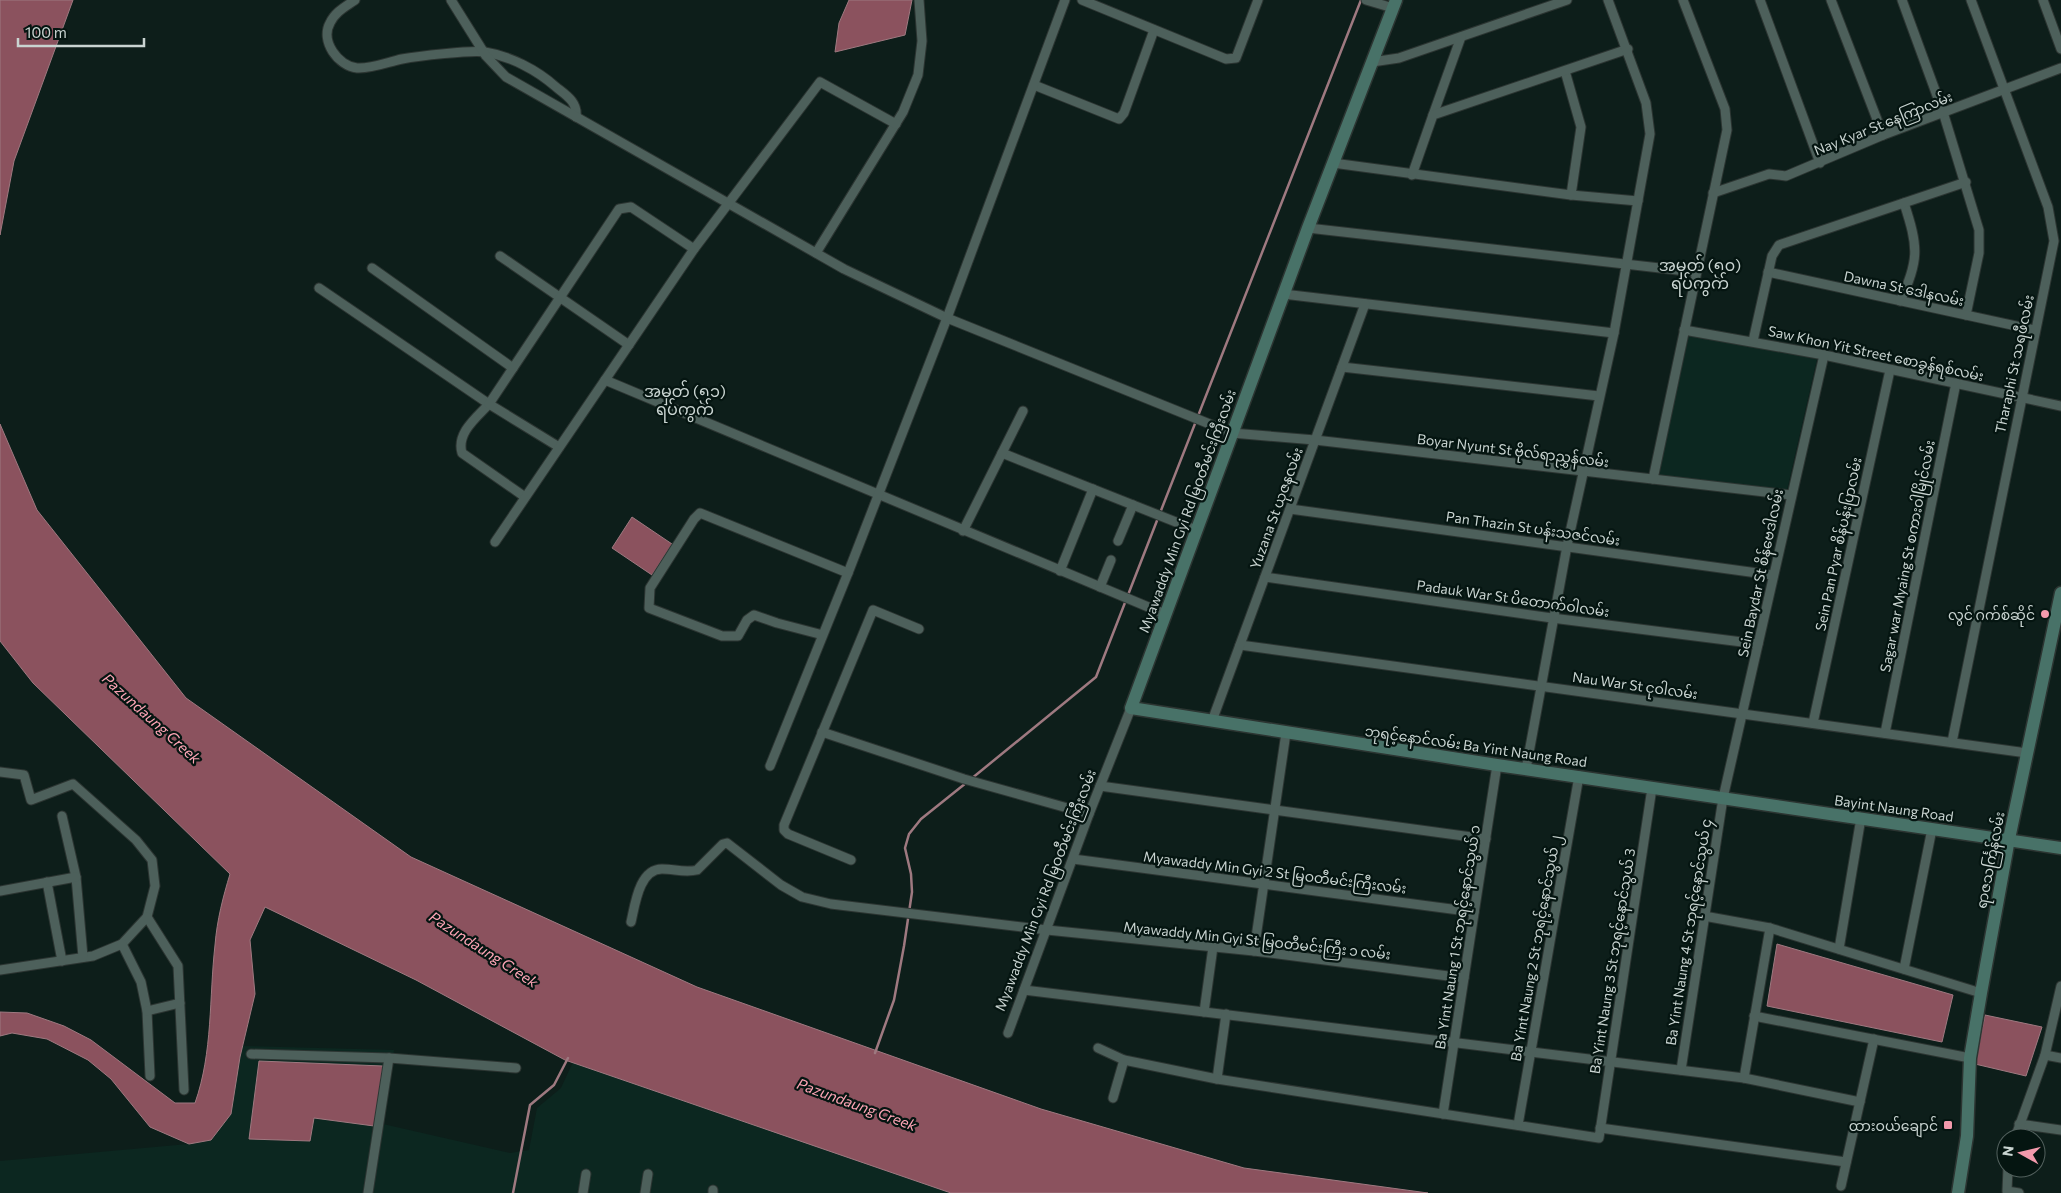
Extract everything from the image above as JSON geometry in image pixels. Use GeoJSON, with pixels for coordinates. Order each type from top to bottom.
{"type":"FeatureCollection","features":[{"type":"Feature","properties":{"kind":"main road","name":"Myawaddy Min Gyi Rd မြဝတီမင်းကြီးလမ်း"},"geometry":{"type":"LineString","coordinates":[[1131,708],[1283,294],[1395,4]]}},
{"type":"Feature","properties":{"kind":"main road","name":"ရာဇသင်္ကြန်လမ်း"},"geometry":{"type":"LineString","coordinates":[[1958,1193],[1967,1136],[1970,1058],[1980,993],[2027,752],[2056,639],[2061,593]]}},
{"type":"Feature","properties":{"kind":"main road","name":"ဘုရင့်နောင်လမ်း Ba Yint Naung Road"},"geometry":{"type":"LineString","coordinates":[[1131,708],[1723,798]]}},
{"type":"Feature","properties":{"kind":"main road","name":"Bayint Naung Road"},"geometry":{"type":"LineString","coordinates":[[1723,798],[2061,848]]}},
{"type":"Feature","properties":{"kind":"street"},"geometry":{"type":"LineString","coordinates":[[354,0],[336,14],[328,25],[332,52],[346,66],[359,68],[404,59],[483,52],[508,57],[551,82],[573,101],[576,116]]}},
{"type":"Feature","properties":{"kind":"street","name":"Boyar Nyunt St ဗိုလ်ရာညွှန်လမ်း"},"geometry":{"type":"LineString","coordinates":[[451,0],[483,52],[506,76],[844,269],[947,318],[1232,433],[1315,440],[1791,495]]}},
{"type":"Feature","properties":{"kind":"street"},"geometry":{"type":"LineString","coordinates":[[816,253],[896,124],[918,75],[922,41],[920,0]]}},
{"type":"Feature","properties":{"kind":"street"},"geometry":{"type":"LineString","coordinates":[[770,766],[880,496],[1065,0]]}},
{"type":"Feature","properties":{"kind":"street"},"geometry":{"type":"LineString","coordinates":[[1082,0],[1226,59],[1236,58],[1258,0]]}},
{"type":"Feature","properties":{"kind":"street"},"geometry":{"type":"LineString","coordinates":[[1366,0],[1395,4]]}},
{"type":"Feature","properties":{"kind":"street"},"geometry":{"type":"LineString","coordinates":[[1372,62],[1399,58],[1567,0]]}},
{"type":"Feature","properties":{"kind":"street"},"geometry":{"type":"LineString","coordinates":[[1526,769],[1552,618],[1614,333],[1650,134],[1646,104],[1628,48],[1608,0]]}},
{"type":"Feature","properties":{"kind":"street"},"geometry":{"type":"LineString","coordinates":[[1653,480],[1695,272],[1727,130],[1726,109],[1683,0]]}},
{"type":"Feature","properties":{"kind":"street"},"geometry":{"type":"LineString","coordinates":[[1760,0],[1820,163]]}},
{"type":"Feature","properties":{"kind":"street"},"geometry":{"type":"LineString","coordinates":[[1831,0],[1883,135]]}},
{"type":"Feature","properties":{"kind":"street"},"geometry":{"type":"LineString","coordinates":[[1902,0],[1943,112],[1966,182],[1979,230],[1979,253],[1966,315]]}},
{"type":"Feature","properties":{"kind":"street","name":"Tharaphi St သရဖီလမ်း"},"geometry":{"type":"LineString","coordinates":[[1952,742],[2054,241],[2053,226],[1971,0]]}},
{"type":"Feature","properties":{"kind":"street"},"geometry":{"type":"LineString","coordinates":[[2043,0],[2061,49]]}},
{"type":"Feature","properties":{"kind":"street"},"geometry":{"type":"LineString","coordinates":[[1034,85],[1119,119],[1124,113],[1154,30]]}},
{"type":"Feature","properties":{"kind":"street"},"geometry":{"type":"LineString","coordinates":[[1412,175],[1462,37]]}},
{"type":"Feature","properties":{"kind":"street"},"geometry":{"type":"LineString","coordinates":[[1433,115],[1628,48]]}},
{"type":"Feature","properties":{"kind":"street","name":"Nay Kyar St နေကြာလမ်း"},"geometry":{"type":"LineString","coordinates":[[1713,193],[1769,174],[1786,176],[1883,135],[2061,68]]}},
{"type":"Feature","properties":{"kind":"street"},"geometry":{"type":"LineString","coordinates":[[1565,71],[1581,127],[1571,195]]}},
{"type":"Feature","properties":{"kind":"street"},"geometry":{"type":"LineString","coordinates":[[495,542],[694,249],[820,82],[896,124]]}},
{"type":"Feature","properties":{"kind":"street"},"geometry":{"type":"LineString","coordinates":[[1333,163],[1571,195],[1638,201]]}},
{"type":"Feature","properties":{"kind":"street"},"geometry":{"type":"LineString","coordinates":[[1752,341],[1772,256],[1778,245],[1966,182]]}},
{"type":"Feature","properties":{"kind":"street"},"geometry":{"type":"LineString","coordinates":[[1900,301],[1912,276],[1916,249],[1904,203]]}},
{"type":"Feature","properties":{"kind":"street"},"geometry":{"type":"LineString","coordinates":[[525,497],[462,453],[460,442],[464,433],[490,404],[620,209],[624,206],[631,207],[694,249]]}},
{"type":"Feature","properties":{"kind":"street"},"geometry":{"type":"LineString","coordinates":[[1308,228],[1627,266],[1695,272]]}},
{"type":"Feature","properties":{"kind":"street"},"geometry":{"type":"LineString","coordinates":[[500,256],[629,345]]}},
{"type":"Feature","properties":{"kind":"street"},"geometry":{"type":"LineString","coordinates":[[372,268],[513,368]]}},
{"type":"Feature","properties":{"kind":"street","name":"Dawna St ဒေါနလမ်း"},"geometry":{"type":"LineString","coordinates":[[1768,272],[2035,330]]}},
{"type":"Feature","properties":{"kind":"street"},"geometry":{"type":"LineString","coordinates":[[319,288],[490,404],[559,447]]}},
{"type":"Feature","properties":{"kind":"street"},"geometry":{"type":"LineString","coordinates":[[1283,294],[1614,333]]}},
{"type":"Feature","properties":{"kind":"street","name":"Yuzana St ယုဇနလမ်း"},"geometry":{"type":"LineString","coordinates":[[1219,722],[1240,645],[1365,304]]}},
{"type":"Feature","properties":{"kind":"street","name":"Saw Khon Yit Street စောခွန်ရစ်လမ်း"},"geometry":{"type":"LineString","coordinates":[[1684,330],[1824,354],[2061,406]]}},
{"type":"Feature","properties":{"kind":"street","name":"Sein Baydar St စိန်ဗေဒါလမ်း"},"geometry":{"type":"LineString","coordinates":[[1723,798],[1744,714],[1772,575],[1824,354]]}},
{"type":"Feature","properties":{"kind":"street"},"geometry":{"type":"LineString","coordinates":[[1342,367],[1599,396]]}},
{"type":"Feature","properties":{"kind":"street","name":"Sein Pan Pyar စိန်ပန်းပြာလမ်း"},"geometry":{"type":"LineString","coordinates":[[1814,723],[1890,370]]}},
{"type":"Feature","properties":{"kind":"street"},"geometry":{"type":"LineString","coordinates":[[605,380],[1165,614]]}},
{"type":"Feature","properties":{"kind":"street","name":"Sagar war Myaing St စကားဝါမြိုင်လမ်း"},"geometry":{"type":"LineString","coordinates":[[1885,733],[1956,384]]}},
{"type":"Feature","properties":{"kind":"street"},"geometry":{"type":"LineString","coordinates":[[963,531],[1023,411]]}},
{"type":"Feature","properties":{"kind":"street"},"geometry":{"type":"LineString","coordinates":[[1002,453],[1133,505],[1158,517],[1196,530]]}},
{"type":"Feature","properties":{"kind":"street"},"geometry":{"type":"LineString","coordinates":[[1060,571],[1093,489]]}},
{"type":"Feature","properties":{"kind":"street"},"geometry":{"type":"LineString","coordinates":[[1118,541],[1133,505]]}},
{"type":"Feature","properties":{"kind":"street","name":"Pan Thazin St ပန်းသဇင်လမ်း"},"geometry":{"type":"LineString","coordinates":[[1290,509],[1772,575]]}},
{"type":"Feature","properties":{"kind":"street"},"geometry":{"type":"LineString","coordinates":[[823,635],[777,623],[754,614],[747,620],[738,636],[722,636],[649,608],[650,588],[694,519],[700,513],[848,573]]}},
{"type":"Feature","properties":{"kind":"street"},"geometry":{"type":"LineString","coordinates":[[1100,587],[1111,560]]}},
{"type":"Feature","properties":{"kind":"street","name":"Padauk War St ပိတောက်ဝါလမ်း"},"geometry":{"type":"LineString","coordinates":[[1265,577],[1552,618],[1758,644]]}},
{"type":"Feature","properties":{"kind":"street"},"geometry":{"type":"LineString","coordinates":[[851,860],[788,834],[784,830],[822,732],[873,610],[918,629]]}},
{"type":"Feature","properties":{"kind":"street","name":"Nau War St ငုဝါလမ်း"},"geometry":{"type":"LineString","coordinates":[[1240,645],[2027,752]]}},
{"type":"Feature","properties":{"kind":"street","name":"Myawaddy Min Gyi Rd မြဝတီမင်းကြီးလမ်း"},"geometry":{"type":"LineString","coordinates":[[1008,1033],[1089,814],[1131,708]]}},
{"type":"Feature","properties":{"kind":"street"},"geometry":{"type":"LineString","coordinates":[[822,732],[964,779],[1089,814]]}},
{"type":"Feature","properties":{"kind":"street"},"geometry":{"type":"LineString","coordinates":[[1254,951],[1286,733]]}},
{"type":"Feature","properties":{"kind":"street","name":"Ba Yint Naung 1 St ဘုရင့်နောင်သွယ် ၁"},"geometry":{"type":"LineString","coordinates":[[1443,1114],[1497,765]]}},
{"type":"Feature","properties":{"kind":"street"},"geometry":{"type":"LineString","coordinates":[[0,772],[24,775],[31,800],[73,784],[136,840],[152,860],[156,886],[147,918],[122,944],[93,956],[0,970]]}},
{"type":"Feature","properties":{"kind":"street","name":"Ba Yint Naung 2 St ဘုရင့်နောင်သွယ် ၂"},"geometry":{"type":"LineString","coordinates":[[1518,1125],[1578,776]]}},
{"type":"Feature","properties":{"kind":"street"},"geometry":{"type":"LineString","coordinates":[[1100,786],[1486,839]]}},
{"type":"Feature","properties":{"kind":"street","name":"Ba Yint Naung 3 St ဘုရင့်နောင်သွယ် 3"},"geometry":{"type":"LineString","coordinates":[[1518,1125],[1599,1138],[1652,788]]}},
{"type":"Feature","properties":{"kind":"street","name":"Ba Yint Naung 4 St ဘုရင့်နောင်သွယ် ၄"},"geometry":{"type":"LineString","coordinates":[[1681,1070],[1723,798]]}},
{"type":"Feature","properties":{"kind":"street"},"geometry":{"type":"LineString","coordinates":[[62,816],[76,877],[83,957]]}},
{"type":"Feature","properties":{"kind":"street"},"geometry":{"type":"LineString","coordinates":[[1840,949],[1861,818]]}},
{"type":"Feature","properties":{"kind":"street"},"geometry":{"type":"LineString","coordinates":[[1904,969],[1932,829]]}},
{"type":"Feature","properties":{"kind":"street","name":"Myawaddy Min Gyi St မြဝတီမင်းကြီး ၁ လမ်း"},"geometry":{"type":"LineString","coordinates":[[631,922],[637,897],[648,874],[661,869],[697,870],[723,844],[727,843],[781,885],[802,897],[831,904],[937,915],[1047,930],[1254,951],[1464,978]]}},
{"type":"Feature","properties":{"kind":"street","name":"Myawaddy Min Gyi 2 St မြဝတီမင်းကြီးလမ်း"},"geometry":{"type":"LineString","coordinates":[[1073,859],[1474,912]]}},
{"type":"Feature","properties":{"kind":"street"},"geometry":{"type":"LineString","coordinates":[[0,892],[76,877]]}},
{"type":"Feature","properties":{"kind":"street"},"geometry":{"type":"LineString","coordinates":[[47,882],[62,961]]}},
{"type":"Feature","properties":{"kind":"street"},"geometry":{"type":"LineString","coordinates":[[1704,916],[1770,928],[1980,993]]}},
{"type":"Feature","properties":{"kind":"street"},"geometry":{"type":"LineString","coordinates":[[147,918],[178,966],[184,1090]]}},
{"type":"Feature","properties":{"kind":"street"},"geometry":{"type":"LineString","coordinates":[[1744,1078],[1770,928]]}},
{"type":"Feature","properties":{"kind":"street"},"geometry":{"type":"LineString","coordinates":[[122,944],[141,982],[147,1010],[150,1076]]}},
{"type":"Feature","properties":{"kind":"street"},"geometry":{"type":"LineString","coordinates":[[1204,1012],[1213,947]]}},
{"type":"Feature","properties":{"kind":"street"},"geometry":{"type":"LineString","coordinates":[[1024,990],[1454,1041],[1530,1053],[1744,1078],[1860,1102]]}},
{"type":"Feature","properties":{"kind":"street"},"geometry":{"type":"LineString","coordinates":[[2019,1128],[2044,1055],[2061,990]]}},
{"type":"Feature","properties":{"kind":"street"},"geometry":{"type":"LineString","coordinates":[[147,1010],[180,1003]]}},
{"type":"Feature","properties":{"kind":"street"},"geometry":{"type":"LineString","coordinates":[[1217,1080],[1226,1014]]}},
{"type":"Feature","properties":{"kind":"street"},"geometry":{"type":"LineString","coordinates":[[1754,1016],[1970,1058]]}},
{"type":"Feature","properties":{"kind":"street"},"geometry":{"type":"LineString","coordinates":[[1841,1186],[1874,1039]]}},
{"type":"Feature","properties":{"kind":"street"},"geometry":{"type":"LineString","coordinates":[[1098,1048],[1124,1060],[1217,1080],[1518,1125]]}},
{"type":"Feature","properties":{"kind":"street"},"geometry":{"type":"LineString","coordinates":[[251,1054],[389,1058],[516,1068]]}},
{"type":"Feature","properties":{"kind":"street"},"geometry":{"type":"LineString","coordinates":[[2044,1055],[2061,1058]]}},
{"type":"Feature","properties":{"kind":"street"},"geometry":{"type":"LineString","coordinates":[[368,1193],[389,1058]]}},
{"type":"Feature","properties":{"kind":"street"},"geometry":{"type":"LineString","coordinates":[[1113,1098],[1124,1060]]}},
{"type":"Feature","properties":{"kind":"street"},"geometry":{"type":"LineString","coordinates":[[2020,1124],[2061,1130]]}},
{"type":"Feature","properties":{"kind":"street"},"geometry":{"type":"LineString","coordinates":[[1600,1128],[1846,1162]]}},
{"type":"Feature","properties":{"kind":"street"},"geometry":{"type":"LineString","coordinates":[[583,1193],[586,1174]]}},
{"type":"Feature","properties":{"kind":"street"},"geometry":{"type":"LineString","coordinates":[[645,1193],[648,1174]]}},
{"type":"Feature","properties":{"kind":"street"},"geometry":{"type":"LineString","coordinates":[[2008,1178],[2007,1191],[2019,1193]]}},
{"type":"Feature","properties":{"kind":"shaded area"},"geometry":{"type":"Polygon","coordinates":[[[1689,334],[1817,359],[1787,490],[1658,476],[1689,334]]]}},
{"type":"Feature","properties":{"kind":"shaded area"},"geometry":{"type":"Polygon","coordinates":[[[243,1046],[394,1050],[383,1124],[510,1153],[529,1150],[537,1108],[561,1088],[573,1062],[951,1193],[0,1193],[0,1161],[188,1144],[211,1140],[243,1046]]]}},
{"type":"Feature","properties":{"kind":"water"},"geometry":{"type":"Polygon","coordinates":[[[0,0],[73,0],[14,161],[0,235],[0,0]]]}},
{"type":"Feature","properties":{"kind":"water"},"geometry":{"type":"Polygon","coordinates":[[[849,0],[912,0],[905,35],[835,52],[839,23],[849,0]]]}},
{"type":"Feature","properties":{"kind":"water","name":"Pazundaung Creek"},"geometry":{"type":"Polygon","coordinates":[[[0,424],[37,510],[186,698],[411,857],[697,987],[1041,1109],[1244,1168],[1428,1193],[951,1193],[565,1060],[416,980],[265,907],[250,940],[255,994],[240,1057],[231,1114],[211,1140],[189,1144],[150,1127],[111,1079],[88,1060],[47,1039],[12,1033],[0,1036],[0,1012],[27,1013],[64,1026],[91,1040],[175,1103],[195,1103],[201,1084],[208,1045],[217,927],[230,874],[33,683],[0,641],[0,424]]]}},
{"type":"Feature","properties":{"kind":"water"},"geometry":{"type":"Polygon","coordinates":[[[632,517],[672,544],[652,575],[612,548],[632,517]]]}},
{"type":"Feature","properties":{"kind":"water"},"geometry":{"type":"Polygon","coordinates":[[[1777,944],[1953,995],[1942,1042],[1767,1006],[1777,944]]]}},
{"type":"Feature","properties":{"kind":"water"},"geometry":{"type":"Polygon","coordinates":[[[1985,1015],[2042,1027],[2026,1076],[1975,1064],[1985,1015]]]}},
{"type":"Feature","properties":{"kind":"water"},"geometry":{"type":"Polygon","coordinates":[[[259,1061],[383,1066],[374,1126],[314,1118],[310,1141],[249,1139],[259,1061]]]}},
{"type":"Feature","properties":{"kind":"waterway"},"geometry":{"type":"LineString","coordinates":[[1160,513],[1361,0]]}},
{"type":"Feature","properties":{"kind":"waterway"},"geometry":{"type":"LineString","coordinates":[[971,779],[1096,677],[1158,518]]}},
{"type":"Feature","properties":{"kind":"waterway"},"geometry":{"type":"LineString","coordinates":[[875,1053],[894,1000],[904,946],[912,892],[911,874],[905,848],[909,834],[921,819],[966,783]]}},
{"type":"Feature","properties":{"kind":"waterway"},"geometry":{"type":"LineString","coordinates":[[513,1193],[530,1105],[554,1085],[568,1058]]}},
{"type":"Feature","properties":{"kind":"place","name":"လွင် ဂက်စ်ဆိုင်"},"geometry":{"type":"Point","coordinates":[2045,614]}},
{"type":"Feature","properties":{"kind":"place","name":"ထားဝယ်ချောင်"},"geometry":{"type":"Point","coordinates":[1948,1125]}},
{"type":"Feature","properties":{"kind":"district","name":"အမှတ် (၅၀) ရပ်ကွက်"},"geometry":{"type":"Point","coordinates":[1700,273]}},
{"type":"Feature","properties":{"kind":"district","name":"အမှတ် (၅၁) ရပ်ကွက်"},"geometry":{"type":"Point","coordinates":[685,399]}}]}
